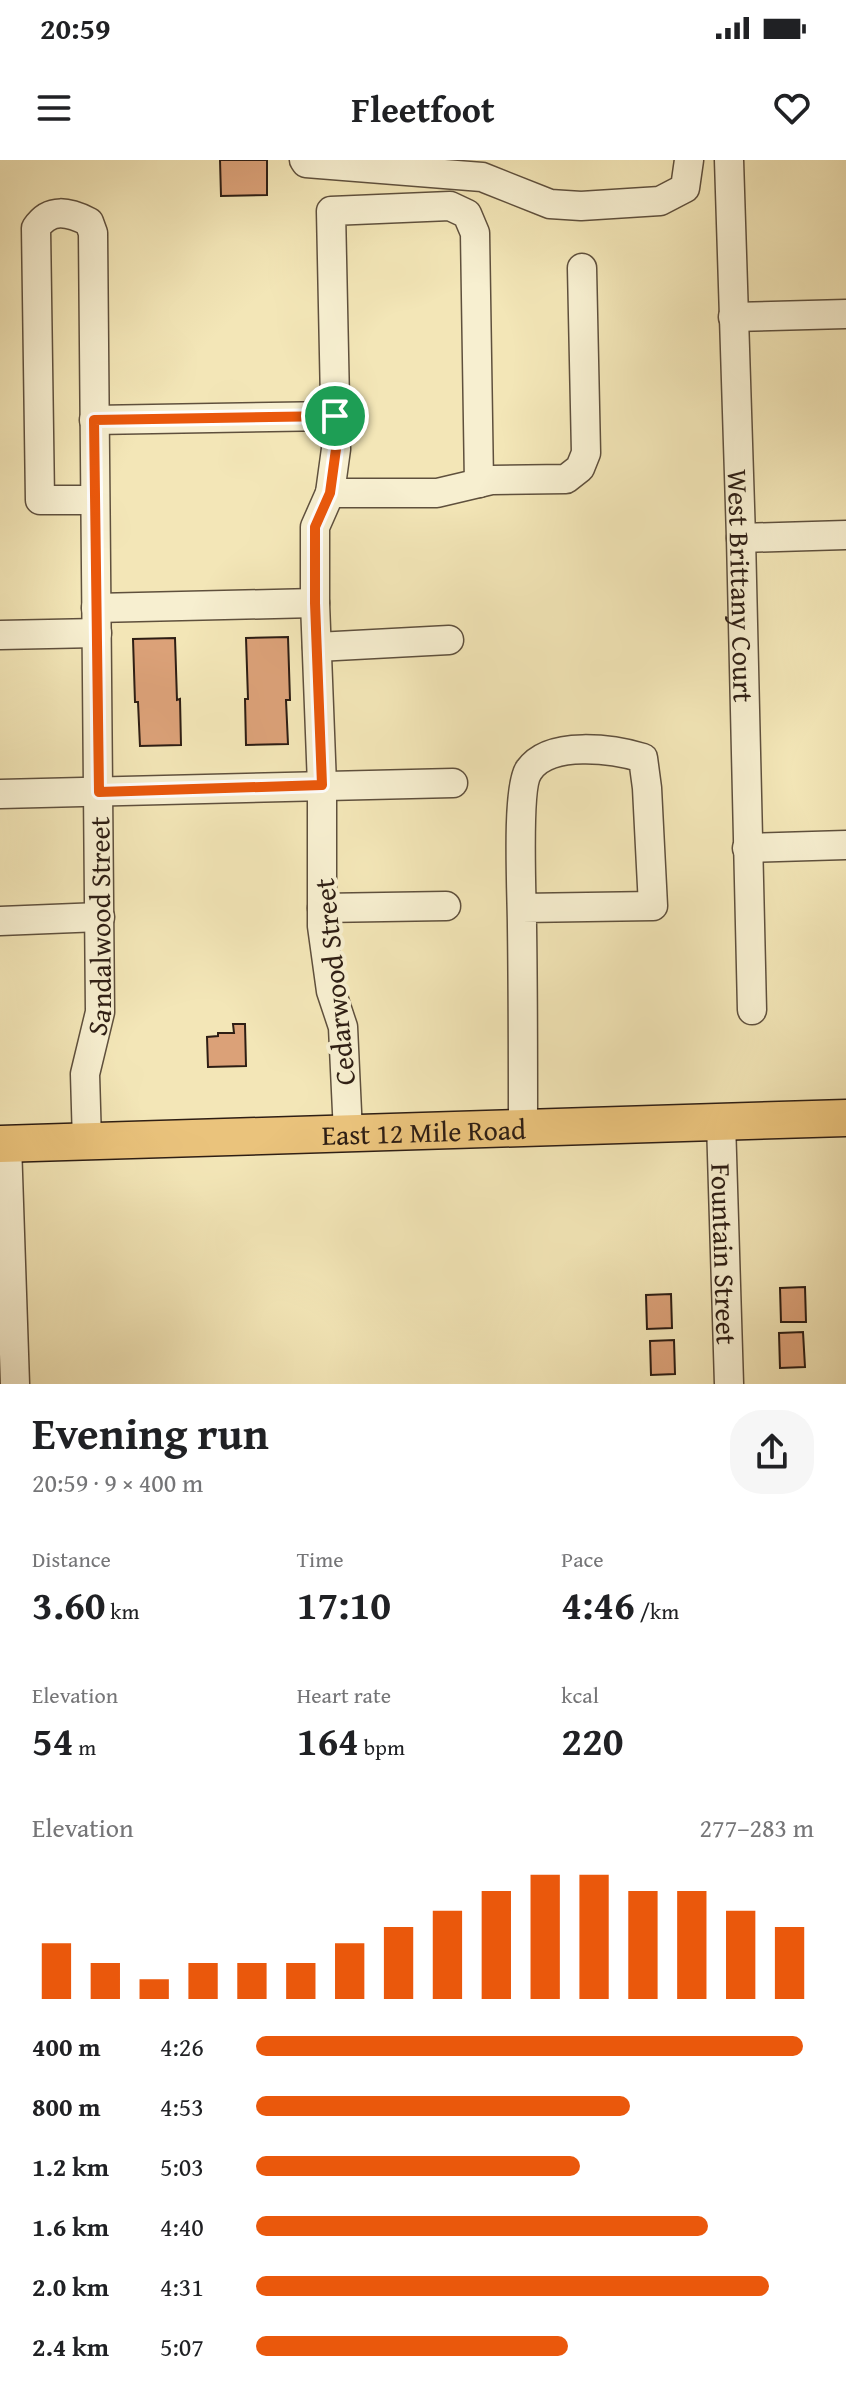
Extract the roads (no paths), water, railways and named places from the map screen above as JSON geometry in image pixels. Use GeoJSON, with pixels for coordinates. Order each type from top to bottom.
{"type":"FeatureCollection","features":[{"type":"Feature","properties":{"kind":"main road","name":"East 12 Mile Road"},"geometry":{"type":"LineString","coordinates":[[3,1144],[846,1118]]}},
{"type":"Feature","properties":{"kind":"street"},"geometry":{"type":"LineString","coordinates":[[304,160],[306,163],[482,177],[550,204],[581,206],[660,201],[685,188],[689,160]]}},
{"type":"Feature","properties":{"kind":"street","name":"West Brittany Court"},"geometry":{"type":"LineString","coordinates":[[729,160],[752,1010]]}},
{"type":"Feature","properties":{"kind":"street","name":"Cedarwood Street"},"geometry":{"type":"LineString","coordinates":[[348,1133],[343,1027],[331,991],[322,908],[322,785],[315,603],[315,527],[330,493],[336,449],[331,211],[450,206],[467,214],[475,233],[479,483]]}},
{"type":"Feature","properties":{"kind":"street","name":"Sandalwood Street"},"geometry":{"type":"LineString","coordinates":[[87,1142],[85,1074],[100,1012],[93,233],[89,222],[74,214],[56,214],[43,218],[36,228],[40,500],[95,500]]}},
{"type":"Feature","properties":{"kind":"street"},"geometry":{"type":"LineString","coordinates":[[330,493],[437,493],[492,480],[566,479],[580,468],[586,453],[582,268]]}},
{"type":"Feature","properties":{"kind":"street"},"geometry":{"type":"LineString","coordinates":[[733,317],[846,314]]}},
{"type":"Feature","properties":{"kind":"street"},"geometry":{"type":"LineString","coordinates":[[94,420],[335,416]]}},
{"type":"Feature","properties":{"kind":"street"},"geometry":{"type":"LineString","coordinates":[[741,538],[846,535]]}},
{"type":"Feature","properties":{"kind":"street"},"geometry":{"type":"LineString","coordinates":[[0,635],[97,620],[315,603]]}},
{"type":"Feature","properties":{"kind":"street"},"geometry":{"type":"LineString","coordinates":[[317,647],[449,640]]}},
{"type":"Feature","properties":{"kind":"street"},"geometry":{"type":"LineString","coordinates":[[522,908],[653,906],[643,758],[619,751],[564,750],[542,757],[527,772],[521,807],[523,1127]]}},
{"type":"Feature","properties":{"kind":"street"},"geometry":{"type":"LineString","coordinates":[[0,794],[453,783]]}},
{"type":"Feature","properties":{"kind":"street"},"geometry":{"type":"LineString","coordinates":[[747,848],[846,845]]}},
{"type":"Feature","properties":{"kind":"street"},"geometry":{"type":"LineString","coordinates":[[322,908],[446,906]]}},
{"type":"Feature","properties":{"kind":"street"},"geometry":{"type":"LineString","coordinates":[[0,921],[100,917]]}},
{"type":"Feature","properties":{"kind":"street","name":"Fountain Street"},"geometry":{"type":"LineString","coordinates":[[721,1122],[729,1384]]}},
{"type":"Feature","properties":{"kind":"street"},"geometry":{"type":"LineString","coordinates":[[3,1144],[15,1384]]}}]}
